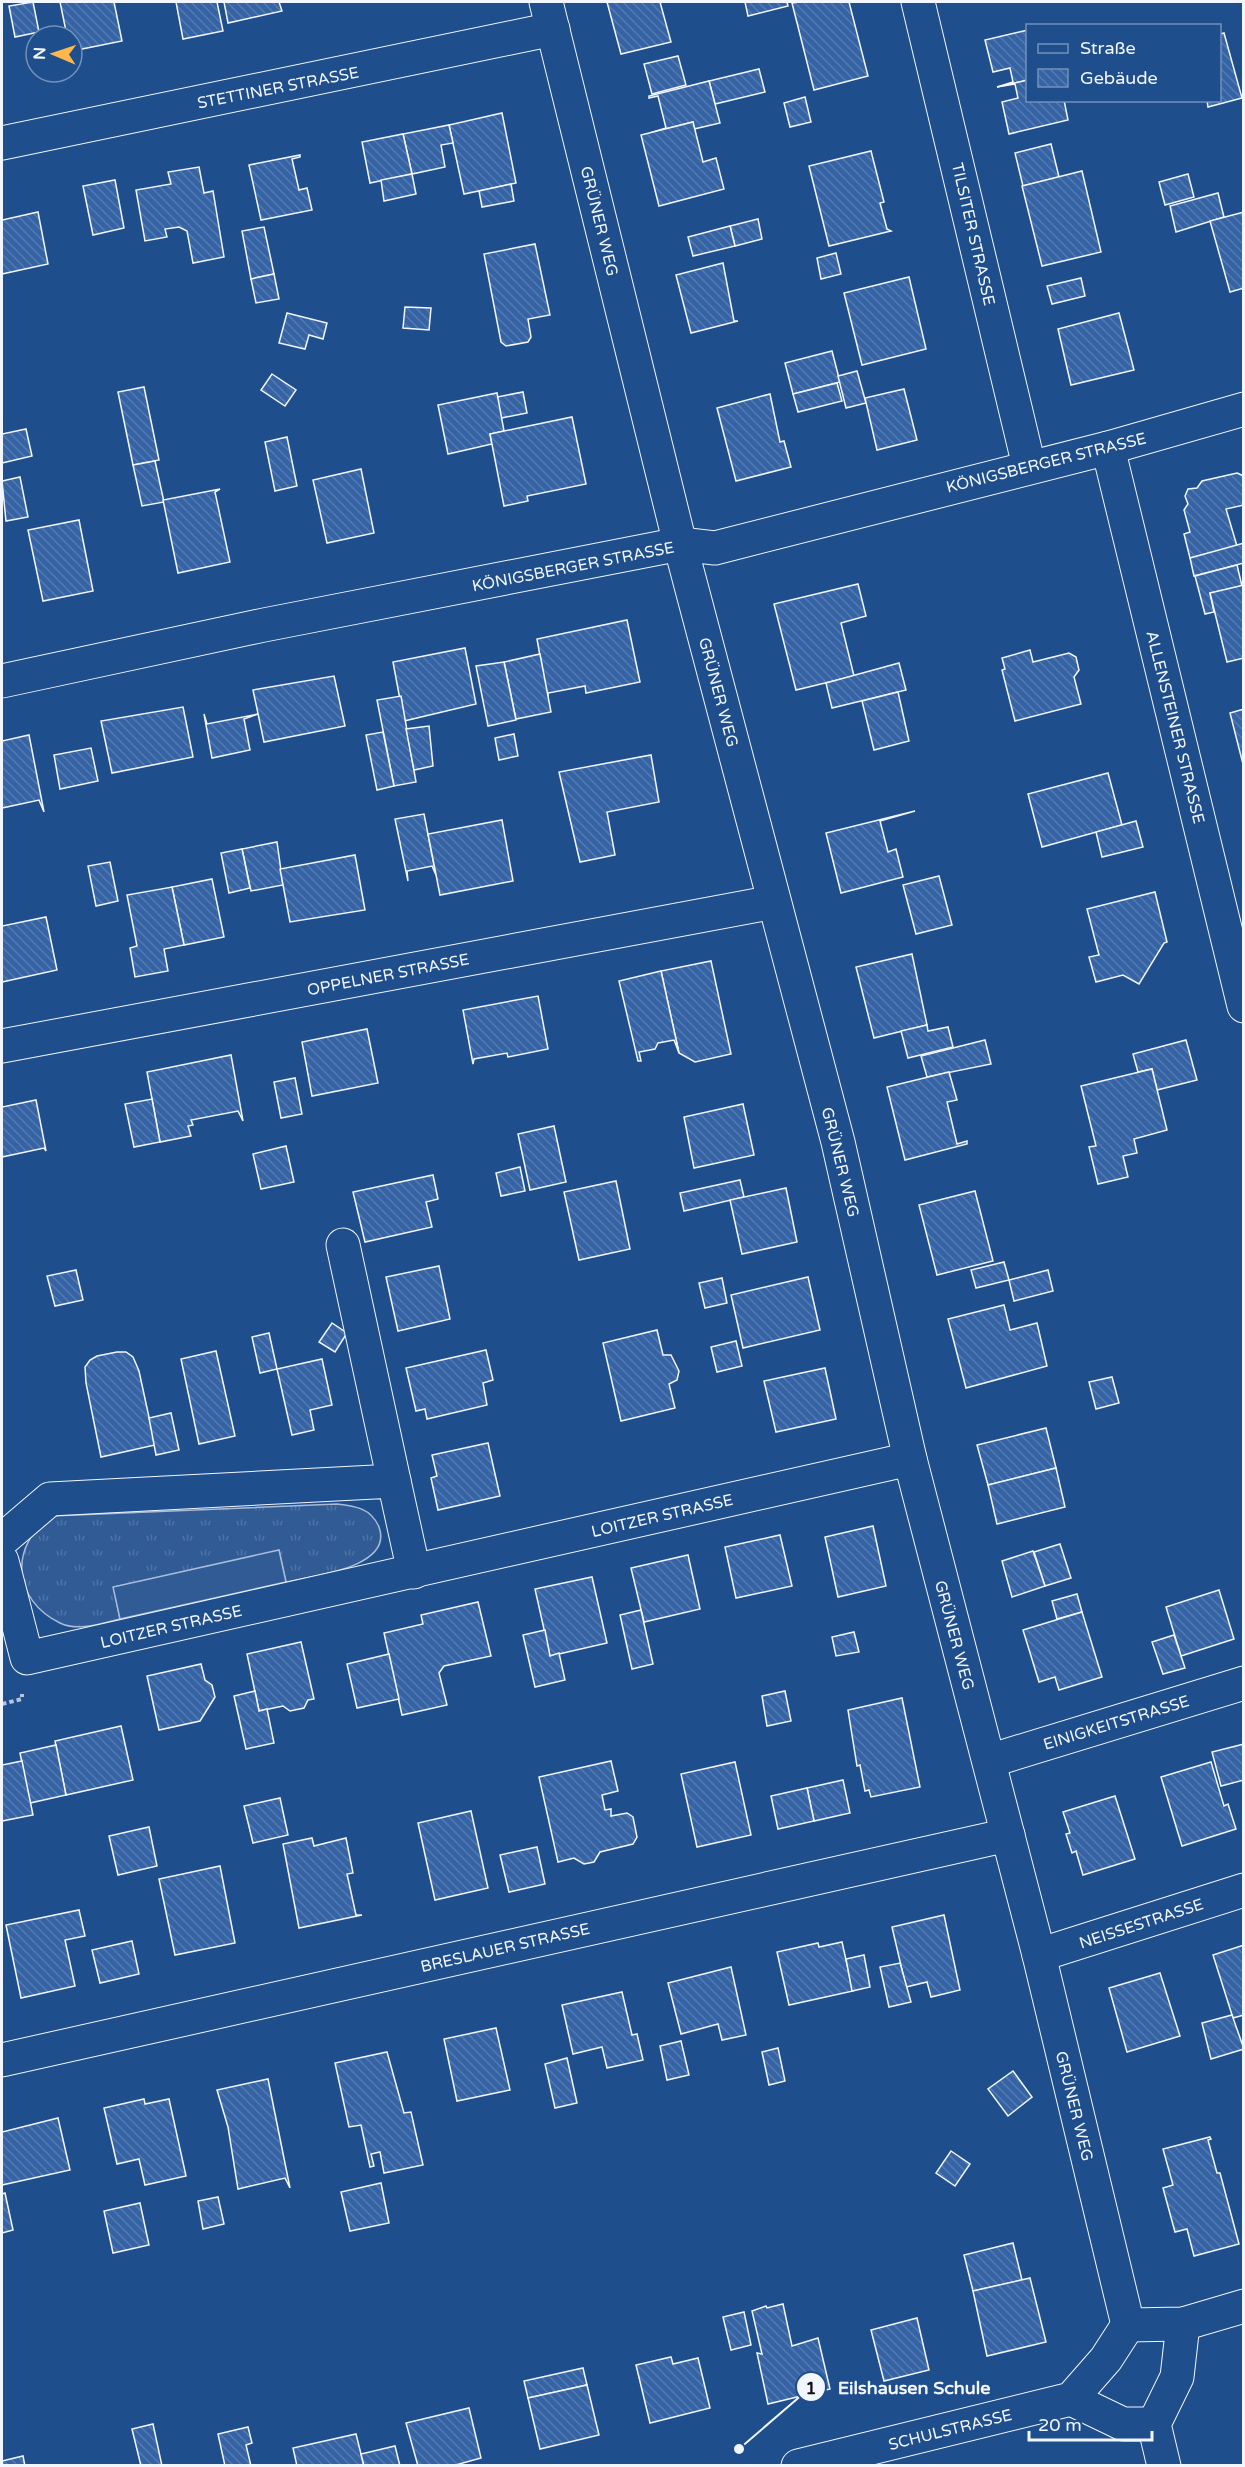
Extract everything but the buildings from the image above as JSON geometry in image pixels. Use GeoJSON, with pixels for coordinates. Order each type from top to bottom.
{"type":"FeatureCollection","features":[{"type":"Feature","properties":{"kind":"street","name":"TILSITER STRASSE"},"geometry":{"type":"LineString","coordinates":[[918,2],[1029,466]]}},
{"type":"Feature","properties":{"kind":"street","name":"STETTINER STRASSE"},"geometry":{"type":"LineString","coordinates":[[2,143],[550,15]]}},
{"type":"Feature","properties":{"kind":"street","name":"GRÜNER WEG"},"geometry":{"type":"LineString","coordinates":[[550,15],[680,544],[838,1142],[910,1459],[1008,1835],[1128,2325]]}},
{"type":"Feature","properties":{"kind":"street","name":"KÖNIGSBERGER STRASSE"},"geometry":{"type":"LineString","coordinates":[[2,681],[264,625],[680,544],[715,548],[1029,466],[1108,448],[1244,409]]}},
{"type":"Feature","properties":{"kind":"street","name":"ALLENSTEINER STRASSE"},"geometry":{"type":"LineString","coordinates":[[1108,448],[1244,1006]]}},
{"type":"Feature","properties":{"kind":"street","name":"OPPELNER STRASSE"},"geometry":{"type":"LineString","coordinates":[[2,1046],[774,902]]}},
{"type":"Feature","properties":{"kind":"street"},"geometry":{"type":"LineString","coordinates":[[343,1245],[414,1572]]}},
{"type":"Feature","properties":{"kind":"street","name":"LOITZER STRASSE"},"geometry":{"type":"LineString","coordinates":[[2,1561],[27,1658],[910,1459]]}},
{"type":"Feature","properties":{"kind":"street"},"geometry":{"type":"LineString","coordinates":[[2,1540],[50,1499],[394,1481]]}},
{"type":"Feature","properties":{"kind":"street","name":"EINIGKEITSTRASSE"},"geometry":{"type":"LineString","coordinates":[[989,1761],[1244,1683]]}},
{"type":"Feature","properties":{"kind":"street","name":"BRESLAUER STRASSE"},"geometry":{"type":"LineString","coordinates":[[2,2060],[1008,1835]]}},
{"type":"Feature","properties":{"kind":"street","name":"NEISSESTRASSE"},"geometry":{"type":"LineString","coordinates":[[1038,1955],[1244,1890]]}},
{"type":"Feature","properties":{"kind":"street"},"geometry":{"type":"LineString","coordinates":[[1154,2424],[1123,2424],[1071,2399],[1106,2359],[1128,2325],[1183,2324],[1244,2306]]}},
{"type":"Feature","properties":{"kind":"street"},"geometry":{"type":"LineString","coordinates":[[1164,2466],[1154,2424],[1177,2377],[1183,2324]]}},
{"type":"Feature","properties":{"kind":"street","name":"SCHULSTRASSE"},"geometry":{"type":"LineString","coordinates":[[798,2466],[1071,2399]]}},
{"type":"Feature","properties":{"kind":"green space"},"geometry":{"type":"Polygon","coordinates":[[[337,1504],[362,1509],[372,1516],[379,1527],[380,1541],[374,1552],[363,1561],[330,1573],[286,1582],[279,1551],[114,1587],[120,1619],[82,1627],[67,1626],[44,1613],[32,1601],[25,1587],[22,1572],[23,1557],[28,1542],[38,1528],[52,1516],[337,1504]]]}},
{"type":"Feature","properties":{"kind":"shaded area"},"geometry":{"type":"Polygon","coordinates":[[[279,1550],[286,1582],[120,1619],[113,1587],[279,1550]]]}},
{"type":"Feature","properties":{"kind":"place","name":"Eilshausen Schule"},"geometry":{"type":"Point","coordinates":[739,2449]}}]}
